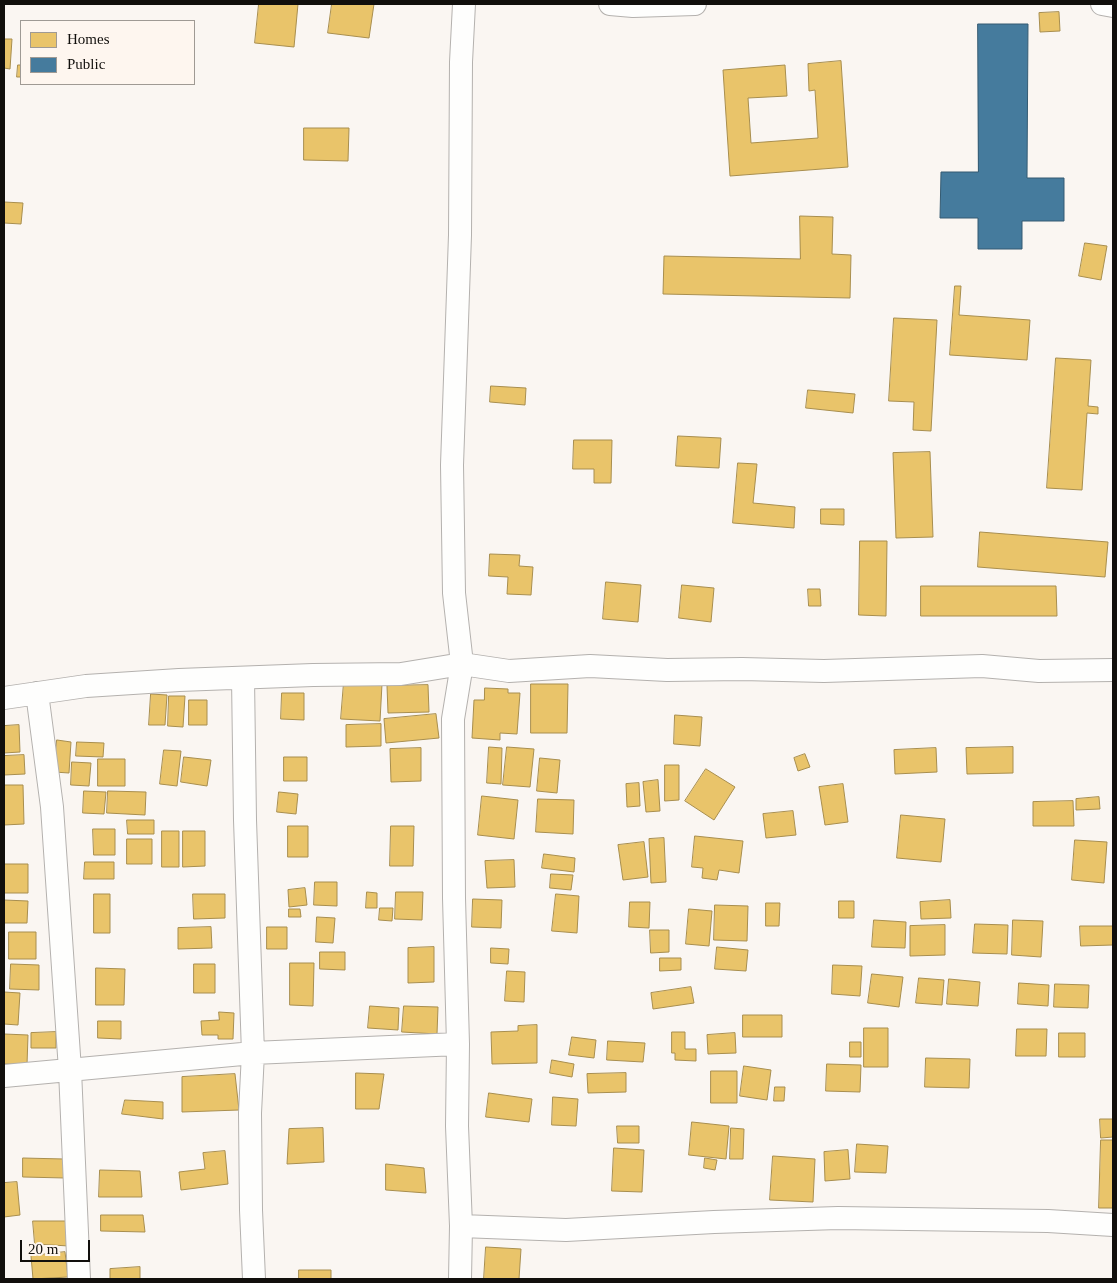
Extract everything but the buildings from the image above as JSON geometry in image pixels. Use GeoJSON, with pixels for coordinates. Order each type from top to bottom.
{"type":"FeatureCollection","features":[{"type":"Feature","properties":{"kind":"street"},"geometry":{"type":"LineString","coordinates":[[460,1279],[461,1226],[457,1126],[458,1044],[454,898],[453,719],[462,664],[454,593],[452,465],[460,235],[461,62],[464,4]]}},
{"type":"Feature","properties":{"kind":"street"},"geometry":{"type":"LineString","coordinates":[[610,4],[633,6],[695,4]]}},
{"type":"Feature","properties":{"kind":"street"},"geometry":{"type":"LineString","coordinates":[[1102,4],[1113,6]]}},
{"type":"Feature","properties":{"kind":"street"},"geometry":{"type":"LineString","coordinates":[[4,698],[86,686],[179,680],[401,674],[462,664],[509,671],[590,666],[667,670],[824,671],[982,666],[1040,671],[1113,670]]}},
{"type":"Feature","properties":{"kind":"street"},"geometry":{"type":"LineString","coordinates":[[243,678],[248,942],[253,1053],[250,1113],[254,1279]]}},
{"type":"Feature","properties":{"kind":"street"},"geometry":{"type":"LineString","coordinates":[[37,693],[52,807],[70,1070],[79,1279]]}},
{"type":"Feature","properties":{"kind":"street"},"geometry":{"type":"LineString","coordinates":[[4,1076],[253,1053],[458,1044]]}},
{"type":"Feature","properties":{"kind":"street"},"geometry":{"type":"LineString","coordinates":[[461,1226],[566,1230],[838,1218],[1048,1221],[1113,1225]]}}]}
